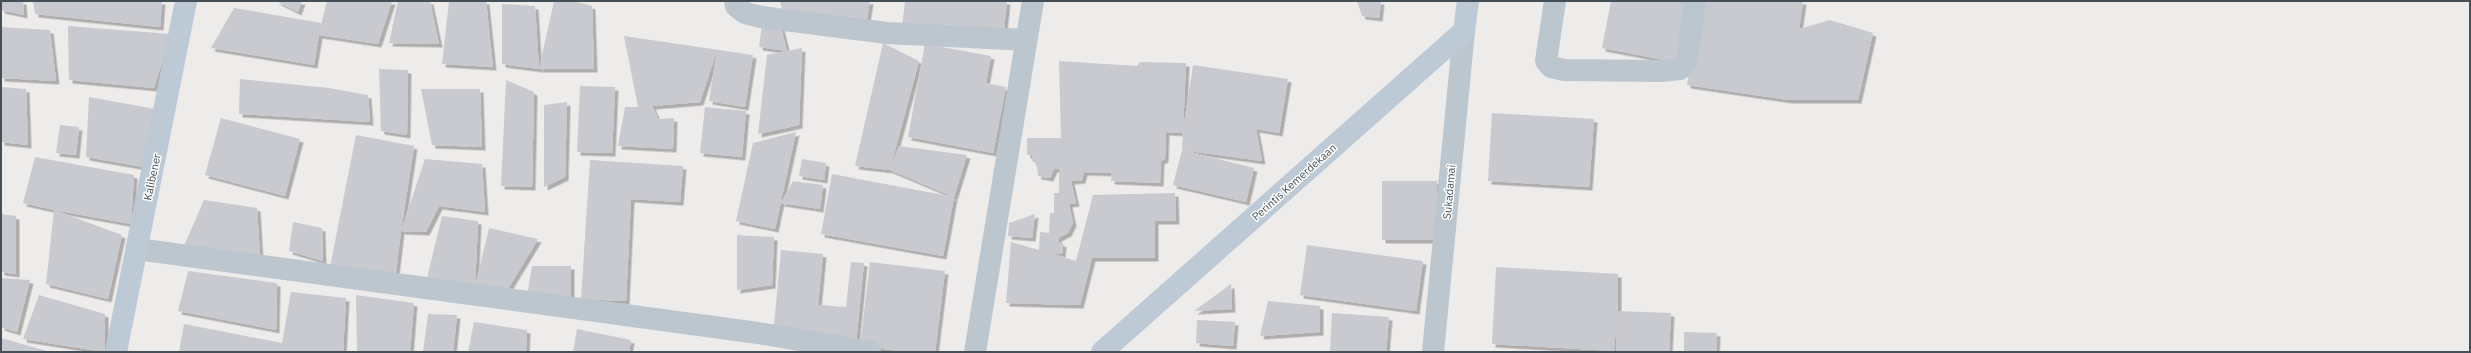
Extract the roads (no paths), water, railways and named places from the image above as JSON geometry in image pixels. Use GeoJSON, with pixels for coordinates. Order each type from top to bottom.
{"type":"FeatureCollection","features":[{"type":"Feature","properties":{"kind":"street","name":"Kalibener"},"geometry":{"type":"LineString","coordinates":[[116,352],[186,1]]}},
{"type":"Feature","properties":{"kind":"street"},"geometry":{"type":"LineString","coordinates":[[735,1],[736,6],[745,13],[769,18],[887,33],[1026,40]]}},
{"type":"Feature","properties":{"kind":"street"},"geometry":{"type":"LineString","coordinates":[[975,352],[1033,1]]}},
{"type":"Feature","properties":{"kind":"street"},"geometry":{"type":"LineString","coordinates":[[1464,31],[1468,1]]}},
{"type":"Feature","properties":{"kind":"street"},"geometry":{"type":"LineString","coordinates":[[1555,1],[1546,61],[1552,67],[1564,70],[1661,71],[1680,69],[1687,59],[1695,1]]}},
{"type":"Feature","properties":{"kind":"street","name":"Perintis Kemerdekaan"},"geometry":{"type":"LineString","coordinates":[[1102,352],[1464,31]]}},
{"type":"Feature","properties":{"kind":"street","name":"Sukadamai"},"geometry":{"type":"LineString","coordinates":[[1433,352],[1464,31]]}},
{"type":"Feature","properties":{"kind":"street"},"geometry":{"type":"LineString","coordinates":[[137,249],[758,333],[870,352]]}}]}
